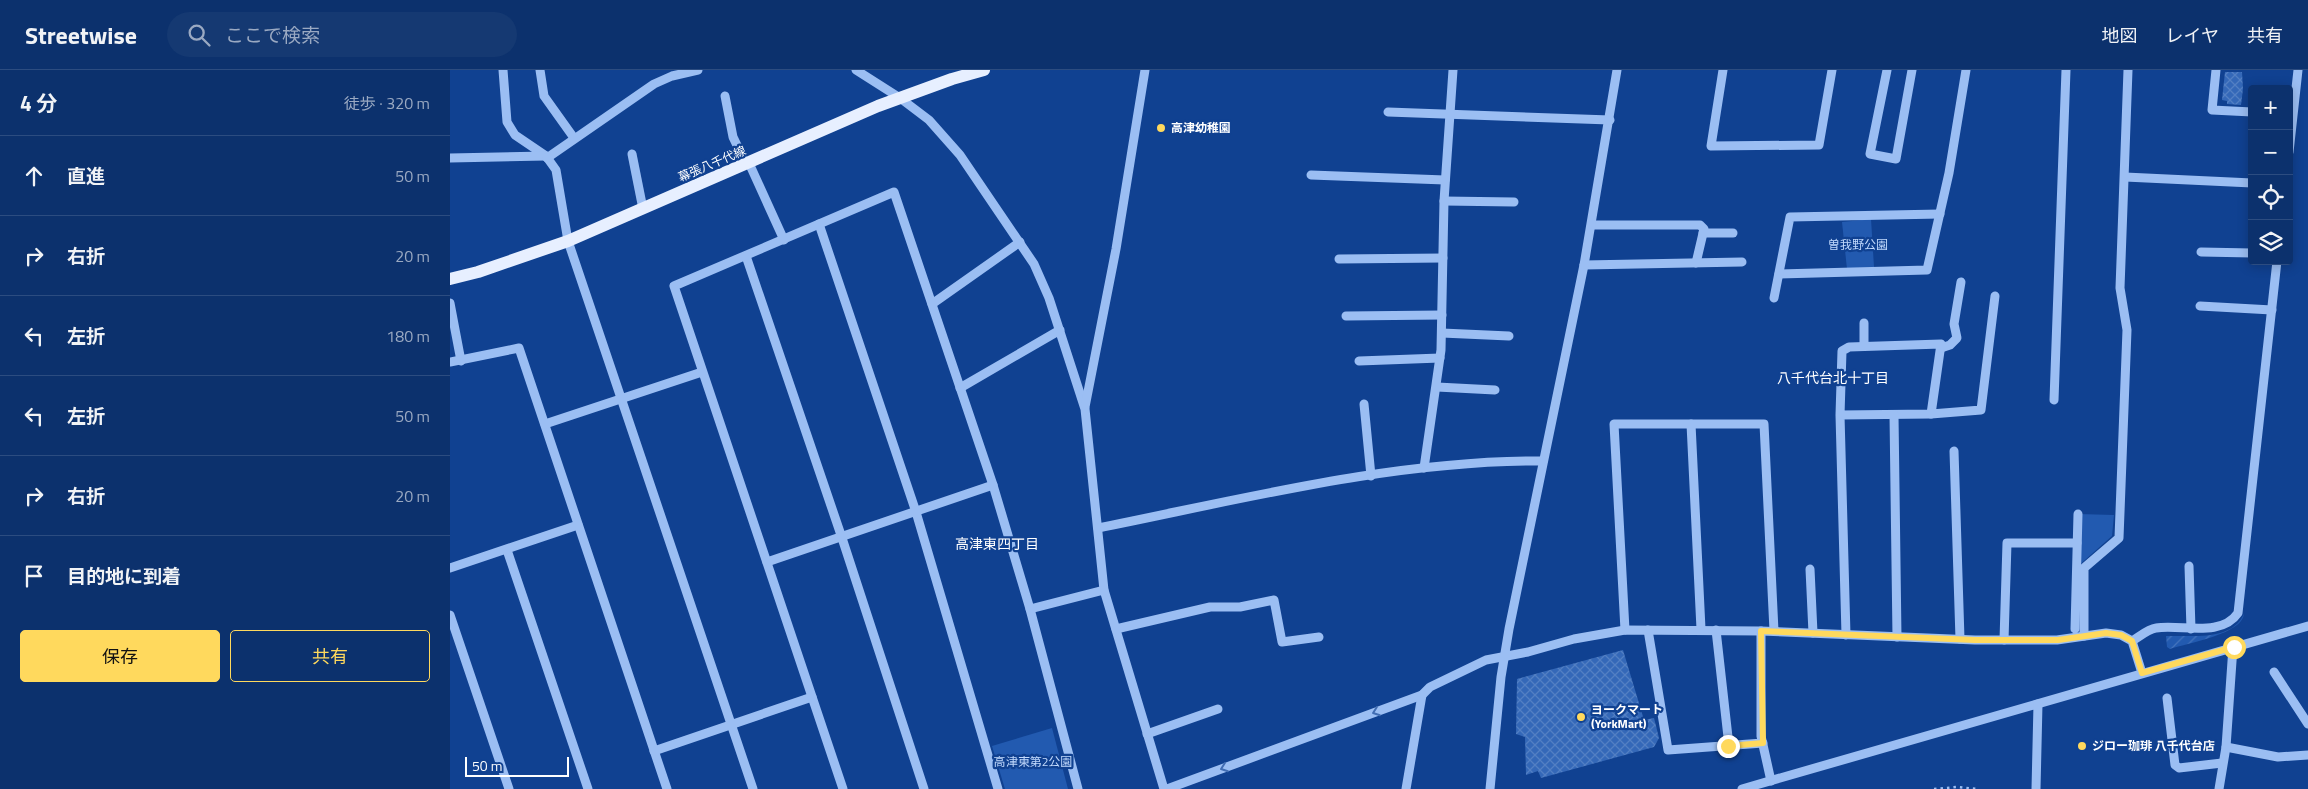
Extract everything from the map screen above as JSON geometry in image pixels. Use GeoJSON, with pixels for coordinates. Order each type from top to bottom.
{"type":"FeatureCollection","features":[{"type":"Feature","properties":{"kind":"main road","name":"幕張八千代線"},"geometry":{"type":"LineString","coordinates":[[450,279],[487,269],[568,241],[900,98],[951,74],[984,70]]}},
{"type":"Feature","properties":{"kind":"street"},"geometry":{"type":"LineString","coordinates":[[503,70],[507,122],[515,136],[547,157],[556,170],[568,241],[753,789]]}},
{"type":"Feature","properties":{"kind":"street"},"geometry":{"type":"LineString","coordinates":[[540,70],[544,96],[574,138]]}},
{"type":"Feature","properties":{"kind":"street"},"geometry":{"type":"LineString","coordinates":[[450,158],[547,157],[654,84],[672,76],[698,70]]}},
{"type":"Feature","properties":{"kind":"street"},"geometry":{"type":"LineString","coordinates":[[856,70],[900,98],[929,120],[960,155],[1034,264],[1060,330],[1085,409],[1104,590],[1165,789],[1422,695],[1430,687],[1486,660],[1574,639],[1625,630],[1774,631],[2004,640],[2058,640],[2106,633],[2121,635],[2132,641],[2142,673]]}},
{"type":"Feature","properties":{"kind":"street"},"geometry":{"type":"LineString","coordinates":[[1085,409],[1116,249],[1144,70]]}},
{"type":"Feature","properties":{"kind":"street"},"geometry":{"type":"LineString","coordinates":[[1424,468],[1437,387],[1442,333],[1444,201],[1452,70]]}},
{"type":"Feature","properties":{"kind":"street"},"geometry":{"type":"LineString","coordinates":[[1490,789],[1504,656],[1592,225],[1618,70]]}},
{"type":"Feature","properties":{"kind":"street"},"geometry":{"type":"LineString","coordinates":[[1722,70],[1711,146],[1819,145],[1832,70]]}},
{"type":"Feature","properties":{"kind":"street"},"geometry":{"type":"LineString","coordinates":[[1887,70],[1870,154],[1896,159],[1912,70]]}},
{"type":"Feature","properties":{"kind":"street"},"geometry":{"type":"LineString","coordinates":[[1779,274],[1927,270],[1940,214],[1966,70]]}},
{"type":"Feature","properties":{"kind":"street"},"geometry":{"type":"LineString","coordinates":[[2054,400],[2066,70]]}},
{"type":"Feature","properties":{"kind":"street"},"geometry":{"type":"LineString","coordinates":[[2084,636],[2084,568],[2119,538],[2126,330],[2120,288],[2128,70]]}},
{"type":"Feature","properties":{"kind":"street"},"geometry":{"type":"LineString","coordinates":[[2216,70],[2212,110],[2248,112]]}},
{"type":"Feature","properties":{"kind":"street"},"geometry":{"type":"LineString","coordinates":[[2293,101],[2298,70]]}},
{"type":"Feature","properties":{"kind":"street"},"geometry":{"type":"LineString","coordinates":[[725,96],[733,137],[784,240]]}},
{"type":"Feature","properties":{"kind":"street"},"geometry":{"type":"LineString","coordinates":[[1388,112],[1610,120]]}},
{"type":"Feature","properties":{"kind":"street"},"geometry":{"type":"LineString","coordinates":[[632,154],[643,209]]}},
{"type":"Feature","properties":{"kind":"street"},"geometry":{"type":"LineString","coordinates":[[1311,175],[1446,180]]}},
{"type":"Feature","properties":{"kind":"street"},"geometry":{"type":"LineString","coordinates":[[2125,177],[2248,183]]}},
{"type":"Feature","properties":{"kind":"street"},"geometry":{"type":"LineString","coordinates":[[843,789],[674,286],[894,192],[993,485],[1030,610],[1078,789]]}},
{"type":"Feature","properties":{"kind":"street"},"geometry":{"type":"LineString","coordinates":[[1444,201],[1514,202]]}},
{"type":"Feature","properties":{"kind":"street"},"geometry":{"type":"LineString","coordinates":[[1774,298],[1790,217],[1940,214]]}},
{"type":"Feature","properties":{"kind":"street"},"geometry":{"type":"LineString","coordinates":[[819,224],[916,512],[998,789]]}},
{"type":"Feature","properties":{"kind":"street"},"geometry":{"type":"LineString","coordinates":[[1592,225],[1700,225],[1704,229],[1696,263]]}},
{"type":"Feature","properties":{"kind":"street"},"geometry":{"type":"LineString","coordinates":[[1702,233],[1733,233]]}},
{"type":"Feature","properties":{"kind":"street"},"geometry":{"type":"LineString","coordinates":[[932,304],[1020,242]]}},
{"type":"Feature","properties":{"kind":"street"},"geometry":{"type":"LineString","coordinates":[[2201,252],[2248,253]]}},
{"type":"Feature","properties":{"kind":"street"},"geometry":{"type":"LineString","coordinates":[[746,256],[842,538],[924,789]]}},
{"type":"Feature","properties":{"kind":"street"},"geometry":{"type":"LineString","coordinates":[[1339,260],[1443,258]]}},
{"type":"Feature","properties":{"kind":"street"},"geometry":{"type":"LineString","coordinates":[[1584,265],[1742,262]]}},
{"type":"Feature","properties":{"kind":"street"},"geometry":{"type":"LineString","coordinates":[[2132,641],[2156,628],[2190,629],[2228,623],[2238,613],[2277,265]]}},
{"type":"Feature","properties":{"kind":"street"},"geometry":{"type":"LineString","coordinates":[[1940,348],[1950,344],[1957,338],[1954,324],[1961,282]]}},
{"type":"Feature","properties":{"kind":"street"},"geometry":{"type":"LineString","coordinates":[[1840,415],[1931,414],[1981,410],[1995,296]]}},
{"type":"Feature","properties":{"kind":"street"},"geometry":{"type":"LineString","coordinates":[[450,303],[461,361]]}},
{"type":"Feature","properties":{"kind":"street"},"geometry":{"type":"LineString","coordinates":[[2200,306],[2272,310]]}},
{"type":"Feature","properties":{"kind":"street"},"geometry":{"type":"LineString","coordinates":[[1346,316],[1442,315]]}},
{"type":"Feature","properties":{"kind":"street"},"geometry":{"type":"LineString","coordinates":[[1864,324],[1864,346]]}},
{"type":"Feature","properties":{"kind":"street"},"geometry":{"type":"LineString","coordinates":[[960,388],[1060,330]]}},
{"type":"Feature","properties":{"kind":"street"},"geometry":{"type":"LineString","coordinates":[[1442,333],[1510,336]]}},
{"type":"Feature","properties":{"kind":"street"},"geometry":{"type":"LineString","coordinates":[[1846,635],[1840,415],[1842,351],[1849,346],[1941,344],[1931,414]]}},
{"type":"Feature","properties":{"kind":"street"},"geometry":{"type":"LineString","coordinates":[[450,362],[519,348],[667,789]]}},
{"type":"Feature","properties":{"kind":"street"},"geometry":{"type":"LineString","coordinates":[[1359,361],[1440,358]]}},
{"type":"Feature","properties":{"kind":"street"},"geometry":{"type":"LineString","coordinates":[[545,424],[702,372]]}},
{"type":"Feature","properties":{"kind":"street"},"geometry":{"type":"LineString","coordinates":[[1437,387],[1496,390]]}},
{"type":"Feature","properties":{"kind":"street"},"geometry":{"type":"LineString","coordinates":[[1364,404],[1371,476]]}},
{"type":"Feature","properties":{"kind":"street"},"geometry":{"type":"LineString","coordinates":[[1894,415],[1897,637]]}},
{"type":"Feature","properties":{"kind":"street"},"geometry":{"type":"LineString","coordinates":[[1625,630],[1614,424],[1764,424],[1774,631]]}},
{"type":"Feature","properties":{"kind":"street"},"geometry":{"type":"LineString","coordinates":[[1691,424],[1701,630]]}},
{"type":"Feature","properties":{"kind":"street"},"geometry":{"type":"LineString","coordinates":[[1954,451],[1960,639]]}},
{"type":"Feature","properties":{"kind":"street"},"geometry":{"type":"LineString","coordinates":[[1098,528],[1294,488],[1424,468],[1543,461]]}},
{"type":"Feature","properties":{"kind":"street"},"geometry":{"type":"LineString","coordinates":[[767,562],[993,485]]}},
{"type":"Feature","properties":{"kind":"street"},"geometry":{"type":"LineString","coordinates":[[2075,629],[2078,514]]}},
{"type":"Feature","properties":{"kind":"street"},"geometry":{"type":"LineString","coordinates":[[450,568],[578,525]]}},
{"type":"Feature","properties":{"kind":"street"},"geometry":{"type":"LineString","coordinates":[[2004,640],[2007,543],[2078,543]]}},
{"type":"Feature","properties":{"kind":"street"},"geometry":{"type":"LineString","coordinates":[[507,550],[588,789]]}},
{"type":"Feature","properties":{"kind":"street"},"geometry":{"type":"LineString","coordinates":[[2189,566],[2190,629]]}},
{"type":"Feature","properties":{"kind":"street"},"geometry":{"type":"LineString","coordinates":[[1810,569],[1813,633]]}},
{"type":"Feature","properties":{"kind":"street"},"geometry":{"type":"LineString","coordinates":[[1030,610],[1104,590]]}},
{"type":"Feature","properties":{"kind":"street"},"geometry":{"type":"LineString","coordinates":[[1116,630],[1210,607],[1240,607],[1274,600],[1282,642],[1319,637]]}},
{"type":"Feature","properties":{"kind":"street"},"geometry":{"type":"LineString","coordinates":[[450,615],[509,789]]}},
{"type":"Feature","properties":{"kind":"street"},"geometry":{"type":"LineString","coordinates":[[1742,789],[2308,626]]}},
{"type":"Feature","properties":{"kind":"street"},"geometry":{"type":"LineString","coordinates":[[1648,630],[1668,750],[1763,743]]}},
{"type":"Feature","properties":{"kind":"street"},"geometry":{"type":"LineString","coordinates":[[1716,630],[1728,746]]}},
{"type":"Feature","properties":{"kind":"street"},"geometry":{"type":"LineString","coordinates":[[1761,631],[1763,743],[1771,781]]}},
{"type":"Feature","properties":{"kind":"street"},"geometry":{"type":"LineString","coordinates":[[2219,789],[2226,747],[2234,647]]}},
{"type":"Feature","properties":{"kind":"street"},"geometry":{"type":"LineString","coordinates":[[2274,672],[2308,724]]}},
{"type":"Feature","properties":{"kind":"street"},"geometry":{"type":"LineString","coordinates":[[1406,789],[1422,695]]}},
{"type":"Feature","properties":{"kind":"street"},"geometry":{"type":"LineString","coordinates":[[654,751],[812,696]]}},
{"type":"Feature","properties":{"kind":"street"},"geometry":{"type":"LineString","coordinates":[[2167,698],[2175,764],[2178,768],[2222,763]]}},
{"type":"Feature","properties":{"kind":"street"},"geometry":{"type":"LineString","coordinates":[[2036,789],[2038,704]]}},
{"type":"Feature","properties":{"kind":"street"},"geometry":{"type":"LineString","coordinates":[[1147,734],[1218,710]]}},
{"type":"Feature","properties":{"kind":"street"},"geometry":{"type":"LineString","coordinates":[[2226,747],[2278,757],[2308,755]]}},
{"type":"Feature","properties":{"kind":"path"},"geometry":{"type":"LineString","coordinates":[[1934,789],[1957,787],[1978,789]]}},
{"type":"Feature","properties":{"kind":"green space","name":"曽我野公園"},"geometry":{"type":"Polygon","coordinates":[[[1871,219],[1874,267],[1847,269],[1842,222],[1871,219]]]}},
{"type":"Feature","properties":{"kind":"green space"},"geometry":{"type":"Polygon","coordinates":[[[2078,514],[2114,515],[2112,536],[2077,567],[2078,514]]]}},
{"type":"Feature","properties":{"kind":"green space"},"geometry":{"type":"Polygon","coordinates":[[[2230,629],[2201,641],[2170,649],[2167,647],[2166,636],[2210,635],[2230,629]]]}},
{"type":"Feature","properties":{"kind":"green space","name":"高津東第2公園"},"geometry":{"type":"Polygon","coordinates":[[[1052,728],[1068,789],[1005,789],[992,746],[1052,728]]]}},
{"type":"Feature","properties":{"kind":"building"},"geometry":{"type":"Polygon","coordinates":[[[2225,72],[2242,72],[2243,89],[2241,105],[2227,104],[2227,101],[2222,100],[2225,72]]]}},
{"type":"Feature","properties":{"kind":"building"},"geometry":{"type":"Polygon","coordinates":[[[1623,650],[1644,720],[1654,718],[1659,738],[1654,747],[1541,778],[1538,771],[1526,775],[1525,737],[1516,734],[1517,679],[1623,650]]]}},
{"type":"Feature","properties":{"kind":"place","name":"高津幼稚園"},"geometry":{"type":"Point","coordinates":[1161,128]}},
{"type":"Feature","properties":{"kind":"place","name":"ヨークマート (YorkMart)"},"geometry":{"type":"Point","coordinates":[1581,717]}},
{"type":"Feature","properties":{"kind":"place","name":"ジロー珈琲 八千代台店"},"geometry":{"type":"Point","coordinates":[2082,746]}},
{"type":"Feature","properties":{"kind":"district","name":"八千代台北十丁目"},"geometry":{"type":"Point","coordinates":[1833,378]}},
{"type":"Feature","properties":{"kind":"district","name":"高津東四丁目"},"geometry":{"type":"Point","coordinates":[997,544]}},
{"type":"Feature","properties":{"kind":"route"},"geometry":{"type":"LineString","coordinates":[[1728,746],[1763,743],[1761,736],[1761,631],[1975,640],[2058,640],[2106,633],[2121,635],[2132,641],[2142,673],[2234,647]]}}]}
